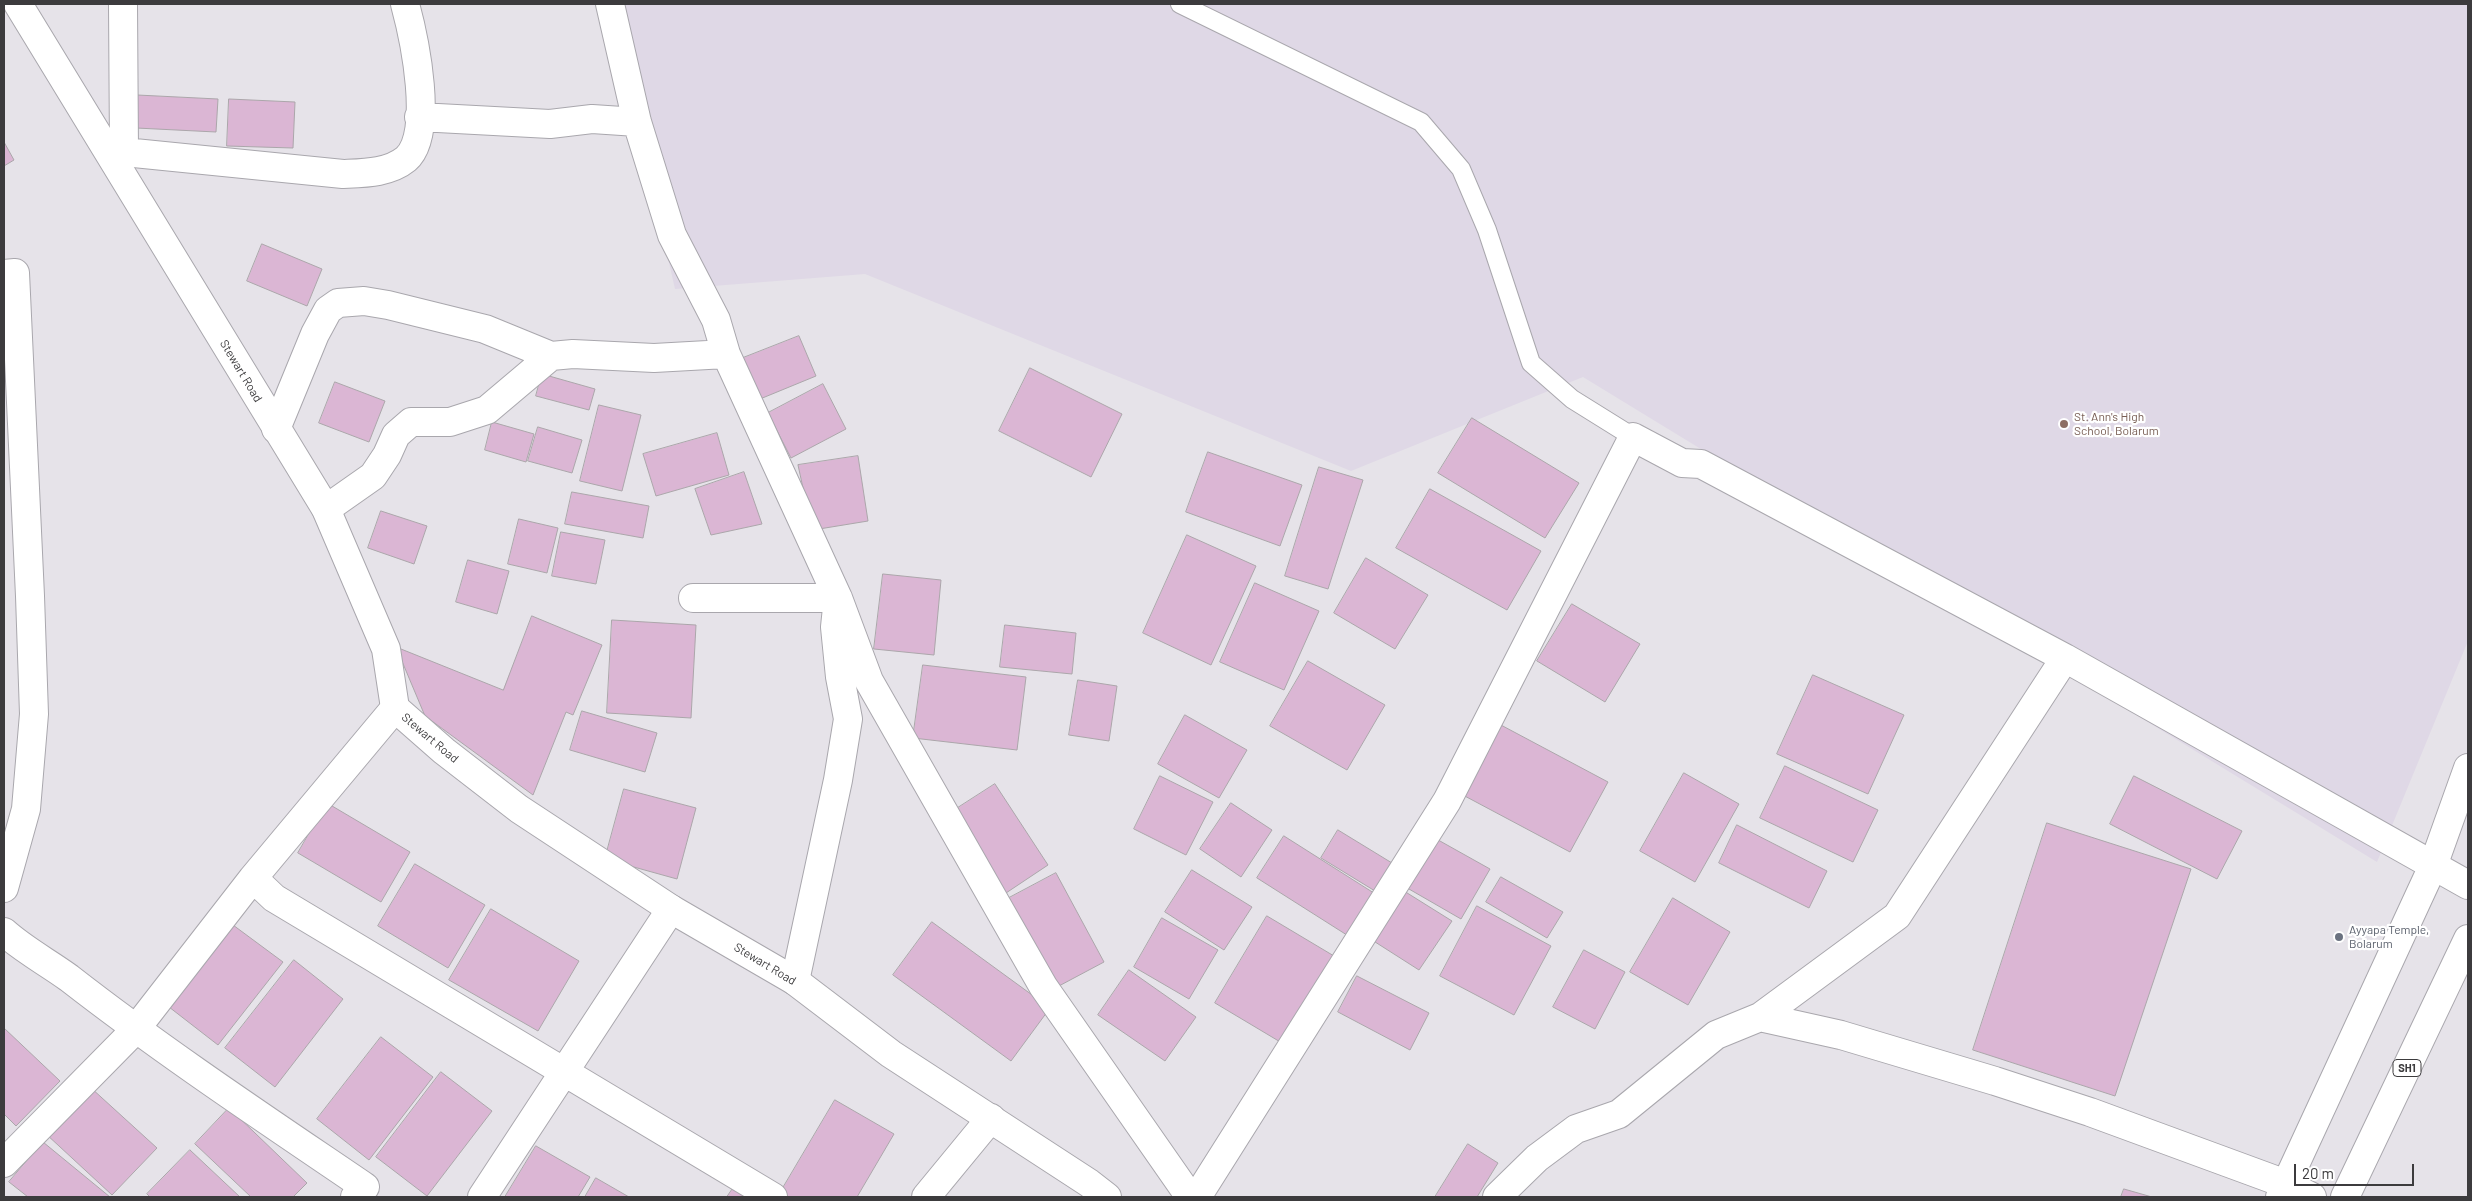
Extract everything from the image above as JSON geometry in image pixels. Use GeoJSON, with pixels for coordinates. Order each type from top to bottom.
{"type":"FeatureCollection","features":[{"type":"Feature","properties":{"kind":"street","name":"Stewart Road"},"geometry":{"type":"LineString","coordinates":[[18,4],[326,509],[386,649],[395,708],[444,751],[519,809],[671,909],[795,981],[892,1054],[1089,1183],[1107,1197]]}},
{"type":"Feature","properties":{"kind":"street"},"geometry":{"type":"LineString","coordinates":[[123,4],[124,152],[343,174],[368,173],[391,168],[405,160],[412,152],[418,138],[420,97],[415,39],[405,4]]}},
{"type":"Feature","properties":{"kind":"street"},"geometry":{"type":"LineString","coordinates":[[610,4],[637,122],[672,236],[716,320],[726,354],[838,598],[869,681],[1043,986],[1190,1197]]}},
{"type":"Feature","properties":{"kind":"street"},"geometry":{"type":"LineString","coordinates":[[419,117],[531,124],[550,124],[592,119],[637,122]]}},
{"type":"Feature","properties":{"kind":"street"},"geometry":{"type":"LineString","coordinates":[[4,274],[15,273],[34,714],[26,809],[4,888]]}},
{"type":"Feature","properties":{"kind":"street"},"geometry":{"type":"LineString","coordinates":[[276,429],[315,334],[328,310],[338,303],[364,301],[398,307],[485,329],[551,356],[573,354],[654,358],[726,354]]}},
{"type":"Feature","properties":{"kind":"street"},"geometry":{"type":"LineString","coordinates":[[326,509],[373,476],[387,455],[396,435],[411,422],[450,422],[487,410],[551,356]]}},
{"type":"Feature","properties":{"kind":"street"},"geometry":{"type":"LineString","coordinates":[[1197,1197],[1447,801],[1633,438],[1682,463],[1701,464],[2065,658],[2468,885]]}},
{"type":"Feature","properties":{"kind":"street"},"geometry":{"type":"LineString","coordinates":[[693,598],[838,598]]}},
{"type":"Feature","properties":{"kind":"street"},"geometry":{"type":"LineString","coordinates":[[795,981],[838,780],[848,719],[840,677],[835,628],[838,598]]}},
{"type":"Feature","properties":{"kind":"street"},"geometry":{"type":"LineString","coordinates":[[1497,1197],[1537,1158],[1576,1129],[1619,1114],[1716,1035],[1760,1017],[1897,916],[2065,658]]}},
{"type":"Feature","properties":{"kind":"street"},"geometry":{"type":"LineString","coordinates":[[4,1163],[135,1030],[253,878],[395,708]]}},
{"type":"Feature","properties":{"kind":"street"},"geometry":{"type":"LineString","coordinates":[[2283,1191],[2433,866],[2468,768]]}},
{"type":"Feature","properties":{"kind":"street"},"geometry":{"type":"LineString","coordinates":[[253,878],[274,898],[773,1197]]}},
{"type":"Feature","properties":{"kind":"street"},"geometry":{"type":"LineString","coordinates":[[482,1197],[671,909]]}},
{"type":"Feature","properties":{"kind":"street"},"geometry":{"type":"LineString","coordinates":[[4,932],[21,948],[66,976],[135,1030],[367,1194]]}},
{"type":"Feature","properties":{"kind":"street","name":"SH1"},"geometry":{"type":"LineString","coordinates":[[2346,1197],[2468,938]]}},
{"type":"Feature","properties":{"kind":"street"},"geometry":{"type":"LineString","coordinates":[[1760,1017],[1841,1035],[1996,1080],[2090,1112],[2283,1191],[2312,1197]]}},
{"type":"Feature","properties":{"kind":"street"},"geometry":{"type":"LineString","coordinates":[[926,1197],[991,1118]]}},
{"type":"Feature","properties":{"kind":"lane"},"geometry":{"type":"LineString","coordinates":[[1180,4],[1420,122],[1461,169],[1487,230],[1532,363],[1572,399],[1633,438]]}},
{"type":"Feature","properties":{"kind":"shaded area","name":"St. Ann's High School, Bolarum"},"geometry":{"type":"Polygon","coordinates":[[[610,4],[2468,4],[2468,641],[2377,862],[1583,377],[1351,471],[865,274],[675,289],[610,4]]]}},
{"type":"Feature","properties":{"kind":"building"},"geometry":{"type":"Polygon","coordinates":[[[137,95],[218,99],[216,132],[136,128],[137,95]]]}},
{"type":"Feature","properties":{"kind":"building"},"geometry":{"type":"Polygon","coordinates":[[[229,99],[295,102],[293,148],[227,146],[229,99]]]}},
{"type":"Feature","properties":{"kind":"building"},"geometry":{"type":"Polygon","coordinates":[[[4,142],[14,160],[4,166],[4,142]]]}},
{"type":"Feature","properties":{"kind":"building"},"geometry":{"type":"Polygon","coordinates":[[[262,244],[322,269],[307,306],[247,281],[262,244]]]}},
{"type":"Feature","properties":{"kind":"building"},"geometry":{"type":"Polygon","coordinates":[[[799,336],[816,376],[760,399],[743,358],[799,336]]]}},
{"type":"Feature","properties":{"kind":"building"},"geometry":{"type":"Polygon","coordinates":[[[1030,368],[1122,414],[1091,477],[999,431],[1030,368]]]}},
{"type":"Feature","properties":{"kind":"building"},"geometry":{"type":"Polygon","coordinates":[[[542,374],[595,389],[589,410],[536,396],[542,374]]]}},
{"type":"Feature","properties":{"kind":"building"},"geometry":{"type":"Polygon","coordinates":[[[335,382],[385,401],[369,442],[319,423],[335,382]]]}},
{"type":"Feature","properties":{"kind":"building"},"geometry":{"type":"Polygon","coordinates":[[[823,384],[846,429],[791,458],[768,413],[823,384]]]}},
{"type":"Feature","properties":{"kind":"building"},"geometry":{"type":"Polygon","coordinates":[[[599,405],[641,415],[622,491],[580,481],[599,405]]]}},
{"type":"Feature","properties":{"kind":"building"},"geometry":{"type":"Polygon","coordinates":[[[1472,418],[1579,483],[1545,538],[1438,473],[1472,418]]]}},
{"type":"Feature","properties":{"kind":"building"},"geometry":{"type":"Polygon","coordinates":[[[492,422],[534,434],[526,462],[485,450],[492,422]]]}},
{"type":"Feature","properties":{"kind":"building"},"geometry":{"type":"Polygon","coordinates":[[[538,427],[582,440],[572,473],[528,461],[538,427]]]}},
{"type":"Feature","properties":{"kind":"building"},"geometry":{"type":"Polygon","coordinates":[[[717,433],[729,475],[656,496],[643,454],[717,433]]]}},
{"type":"Feature","properties":{"kind":"building"},"geometry":{"type":"Polygon","coordinates":[[[1208,452],[1302,485],[1280,546],[1186,512],[1208,452]]]}},
{"type":"Feature","properties":{"kind":"building"},"geometry":{"type":"Polygon","coordinates":[[[858,456],[868,521],[819,529],[808,511],[798,465],[858,456]]]}},
{"type":"Feature","properties":{"kind":"building"},"geometry":{"type":"Polygon","coordinates":[[[1319,467],[1363,480],[1328,589],[1285,576],[1319,467]]]}},
{"type":"Feature","properties":{"kind":"building"},"geometry":{"type":"Polygon","coordinates":[[[744,472],[762,524],[711,535],[695,489],[744,472]]]}},
{"type":"Feature","properties":{"kind":"building"},"geometry":{"type":"Polygon","coordinates":[[[1430,489],[1541,551],[1507,610],[1396,548],[1430,489]]]}},
{"type":"Feature","properties":{"kind":"building"},"geometry":{"type":"Polygon","coordinates":[[[572,492],[649,506],[643,538],[565,524],[572,492]]]}},
{"type":"Feature","properties":{"kind":"building"},"geometry":{"type":"Polygon","coordinates":[[[381,511],[427,526],[414,564],[368,548],[381,511]]]}},
{"type":"Feature","properties":{"kind":"building"},"geometry":{"type":"Polygon","coordinates":[[[519,519],[558,528],[547,573],[508,564],[519,519]]]}},
{"type":"Feature","properties":{"kind":"building"},"geometry":{"type":"Polygon","coordinates":[[[561,532],[605,540],[596,584],[552,576],[561,532]]]}},
{"type":"Feature","properties":{"kind":"building"},"geometry":{"type":"Polygon","coordinates":[[[1187,535],[1256,566],[1211,665],[1143,633],[1187,535]]]}},
{"type":"Feature","properties":{"kind":"building"},"geometry":{"type":"Polygon","coordinates":[[[1366,558],[1428,595],[1395,649],[1334,613],[1366,558]]]}},
{"type":"Feature","properties":{"kind":"building"},"geometry":{"type":"Polygon","coordinates":[[[468,560],[509,571],[497,614],[456,602],[468,560]]]}},
{"type":"Feature","properties":{"kind":"building"},"geometry":{"type":"Polygon","coordinates":[[[883,574],[941,580],[934,655],[874,649],[883,574]]]}},
{"type":"Feature","properties":{"kind":"building"},"geometry":{"type":"Polygon","coordinates":[[[1255,583],[1319,611],[1284,690],[1220,662],[1255,583]]]}},
{"type":"Feature","properties":{"kind":"building"},"geometry":{"type":"Polygon","coordinates":[[[1572,604],[1640,644],[1605,702],[1537,661],[1572,604]]]}},
{"type":"Feature","properties":{"kind":"building"},"geometry":{"type":"Polygon","coordinates":[[[532,616],[602,645],[573,715],[566,712],[533,795],[425,716],[396,647],[503,690],[532,616]]]}},
{"type":"Feature","properties":{"kind":"building"},"geometry":{"type":"Polygon","coordinates":[[[612,620],[696,625],[691,718],[607,713],[612,620]]]}},
{"type":"Feature","properties":{"kind":"building"},"geometry":{"type":"Polygon","coordinates":[[[1005,625],[1076,633],[1072,674],[1000,667],[1005,625]]]}},
{"type":"Feature","properties":{"kind":"building"},"geometry":{"type":"Polygon","coordinates":[[[1308,661],[1385,705],[1347,770],[1270,726],[1308,661]]]}},
{"type":"Feature","properties":{"kind":"building"},"geometry":{"type":"Polygon","coordinates":[[[923,665],[1026,677],[1017,750],[913,738],[923,665]]]}},
{"type":"Feature","properties":{"kind":"building"},"geometry":{"type":"Polygon","coordinates":[[[1813,675],[1904,715],[1868,794],[1777,754],[1813,675]]]}},
{"type":"Feature","properties":{"kind":"building"},"geometry":{"type":"Polygon","coordinates":[[[1078,680],[1117,686],[1109,741],[1069,735],[1078,680]]]}},
{"type":"Feature","properties":{"kind":"building"},"geometry":{"type":"Polygon","coordinates":[[[582,711],[657,733],[645,772],[570,750],[582,711]]]}},
{"type":"Feature","properties":{"kind":"building"},"geometry":{"type":"Polygon","coordinates":[[[1185,715],[1247,750],[1219,798],[1158,764],[1185,715]]]}},
{"type":"Feature","properties":{"kind":"building"},"geometry":{"type":"Polygon","coordinates":[[[1499,724],[1608,782],[1570,852],[1461,794],[1499,724]]]}},
{"type":"Feature","properties":{"kind":"building"},"geometry":{"type":"Polygon","coordinates":[[[1785,766],[1878,810],[1853,862],[1760,818],[1785,766]]]}},
{"type":"Feature","properties":{"kind":"building"},"geometry":{"type":"Polygon","coordinates":[[[1684,773],[1739,804],[1695,882],[1640,851],[1684,773]]]}},
{"type":"Feature","properties":{"kind":"building"},"geometry":{"type":"Polygon","coordinates":[[[1160,776],[1213,802],[1186,855],[1134,829],[1160,776]]]}},
{"type":"Feature","properties":{"kind":"building"},"geometry":{"type":"Polygon","coordinates":[[[2134,776],[2242,831],[2217,879],[2110,824],[2134,776]]]}},
{"type":"Feature","properties":{"kind":"building"},"geometry":{"type":"Polygon","coordinates":[[[995,784],[1048,865],[1006,893],[953,811],[995,784]]]}},
{"type":"Feature","properties":{"kind":"building"},"geometry":{"type":"Polygon","coordinates":[[[624,789],[696,808],[677,879],[605,859],[624,789]]]}},
{"type":"Feature","properties":{"kind":"building"},"geometry":{"type":"Polygon","coordinates":[[[327,803],[410,852],[381,902],[298,853],[327,803]]]}},
{"type":"Feature","properties":{"kind":"building"},"geometry":{"type":"Polygon","coordinates":[[[1231,803],[1272,830],[1241,877],[1200,849],[1231,803]]]}},
{"type":"Feature","properties":{"kind":"building"},"geometry":{"type":"Polygon","coordinates":[[[2047,823],[2191,869],[2115,1096],[1973,1050],[2047,823]]]}},
{"type":"Feature","properties":{"kind":"building"},"geometry":{"type":"Polygon","coordinates":[[[1737,825],[1827,871],[1809,908],[1719,863],[1737,825]]]}},
{"type":"Feature","properties":{"kind":"building"},"geometry":{"type":"Polygon","coordinates":[[[1338,830],[1392,863],[1375,891],[1321,858],[1338,830]]]}},
{"type":"Feature","properties":{"kind":"building"},"geometry":{"type":"Polygon","coordinates":[[[1284,836],[1377,895],[1350,937],[1257,878],[1284,836]]]}},
{"type":"Feature","properties":{"kind":"building"},"geometry":{"type":"Polygon","coordinates":[[[1431,836],[1490,869],[1461,919],[1402,885],[1431,836]]]}},
{"type":"Feature","properties":{"kind":"building"},"geometry":{"type":"Polygon","coordinates":[[[415,864],[485,905],[448,968],[378,926],[415,864]]]}},
{"type":"Feature","properties":{"kind":"building"},"geometry":{"type":"Polygon","coordinates":[[[1192,870],[1252,907],[1224,950],[1165,912],[1192,870]]]}},
{"type":"Feature","properties":{"kind":"building"},"geometry":{"type":"Polygon","coordinates":[[[1056,873],[1104,962],[1057,987],[1009,898],[1056,873]]]}},
{"type":"Feature","properties":{"kind":"building"},"geometry":{"type":"Polygon","coordinates":[[[1501,877],[1563,912],[1547,938],[1486,902],[1501,877]]]}},
{"type":"Feature","properties":{"kind":"building"},"geometry":{"type":"Polygon","coordinates":[[[1404,891],[1452,921],[1419,970],[1372,940],[1404,891]]]}},
{"type":"Feature","properties":{"kind":"building"},"geometry":{"type":"Polygon","coordinates":[[[1673,898],[1730,932],[1688,1005],[1630,972],[1673,898]]]}},
{"type":"Feature","properties":{"kind":"building"},"geometry":{"type":"Polygon","coordinates":[[[1477,906],[1551,946],[1514,1015],[1440,976],[1477,906]]]}},
{"type":"Feature","properties":{"kind":"building"},"geometry":{"type":"Polygon","coordinates":[[[491,909],[579,961],[538,1031],[449,980],[491,909]]]}},
{"type":"Feature","properties":{"kind":"building"},"geometry":{"type":"Polygon","coordinates":[[[1267,916],[1334,956],[1282,1043],[1215,1003],[1267,916]]]}},
{"type":"Feature","properties":{"kind":"building"},"geometry":{"type":"Polygon","coordinates":[[[1162,918],[1218,950],[1189,999],[1134,967],[1162,918]]]}},
{"type":"Feature","properties":{"kind":"building"},"geometry":{"type":"Polygon","coordinates":[[[932,922],[1050,1008],[1011,1061],[893,975],[932,922]]]}},
{"type":"Feature","properties":{"kind":"building"},"geometry":{"type":"Polygon","coordinates":[[[233,925],[283,962],[218,1045],[169,1007],[233,925]]]}},
{"type":"Feature","properties":{"kind":"building"},"geometry":{"type":"Polygon","coordinates":[[[1584,950],[1625,972],[1595,1029],[1553,1007],[1584,950]]]}},
{"type":"Feature","properties":{"kind":"building"},"geometry":{"type":"Polygon","coordinates":[[[294,960],[343,999],[275,1087],[225,1048],[294,960]]]}},
{"type":"Feature","properties":{"kind":"building"},"geometry":{"type":"Polygon","coordinates":[[[1129,970],[1196,1017],[1165,1061],[1098,1015],[1129,970]]]}},
{"type":"Feature","properties":{"kind":"building"},"geometry":{"type":"Polygon","coordinates":[[[1357,976],[1429,1013],[1410,1050],[1338,1012],[1357,976]]]}},
{"type":"Feature","properties":{"kind":"building"},"geometry":{"type":"Polygon","coordinates":[[[4,1028],[60,1081],[16,1126],[4,1114],[4,1028]]]}},
{"type":"Feature","properties":{"kind":"building"},"geometry":{"type":"Polygon","coordinates":[[[381,1037],[433,1077],[369,1160],[317,1119],[381,1037]]]}},
{"type":"Feature","properties":{"kind":"building"},"geometry":{"type":"Polygon","coordinates":[[[441,1072],[492,1111],[427,1196],[376,1157],[441,1072]]]}},
{"type":"Feature","properties":{"kind":"building"},"geometry":{"type":"Polygon","coordinates":[[[90,1087],[157,1148],[112,1195],[46,1134],[90,1087]]]}},
{"type":"Feature","properties":{"kind":"building"},"geometry":{"type":"Polygon","coordinates":[[[835,1100],[894,1134],[857,1197],[786,1197],[780,1193],[835,1100]]]}},
{"type":"Feature","properties":{"kind":"building"},"geometry":{"type":"Polygon","coordinates":[[[229,1108],[307,1183],[293,1197],[251,1197],[195,1144],[229,1108]]]}},
{"type":"Feature","properties":{"kind":"building"},"geometry":{"type":"Polygon","coordinates":[[[43,1142],[110,1197],[28,1197],[9,1182],[43,1142]]]}},
{"type":"Feature","properties":{"kind":"building"},"geometry":{"type":"Polygon","coordinates":[[[1468,1144],[1498,1163],[1477,1197],[1435,1197],[1468,1144]]]}},
{"type":"Feature","properties":{"kind":"building"},"geometry":{"type":"Polygon","coordinates":[[[536,1146],[590,1177],[578,1197],[505,1197],[536,1146]]]}},
{"type":"Feature","properties":{"kind":"building"},"geometry":{"type":"Polygon","coordinates":[[[190,1150],[240,1197],[150,1197],[147,1194],[190,1150]]]}},
{"type":"Feature","properties":{"kind":"building"},"geometry":{"type":"Polygon","coordinates":[[[596,1178],[629,1197],[585,1197],[596,1178]]]}},
{"type":"Feature","properties":{"kind":"building"},"geometry":{"type":"Polygon","coordinates":[[[738,1181],[763,1197],[727,1197],[738,1181]]]}},
{"type":"Feature","properties":{"kind":"building"},"geometry":{"type":"Polygon","coordinates":[[[2124,1189],[2152,1197],[2121,1197],[2124,1189]]]}},
{"type":"Feature","properties":{"kind":"place","name":"St. Ann's High School, Bolarum"},"geometry":{"type":"Point","coordinates":[2064,424]}},
{"type":"Feature","properties":{"kind":"place","name":"Ayyapa Temple, Bolarum"},"geometry":{"type":"Point","coordinates":[2339,937]}}]}
